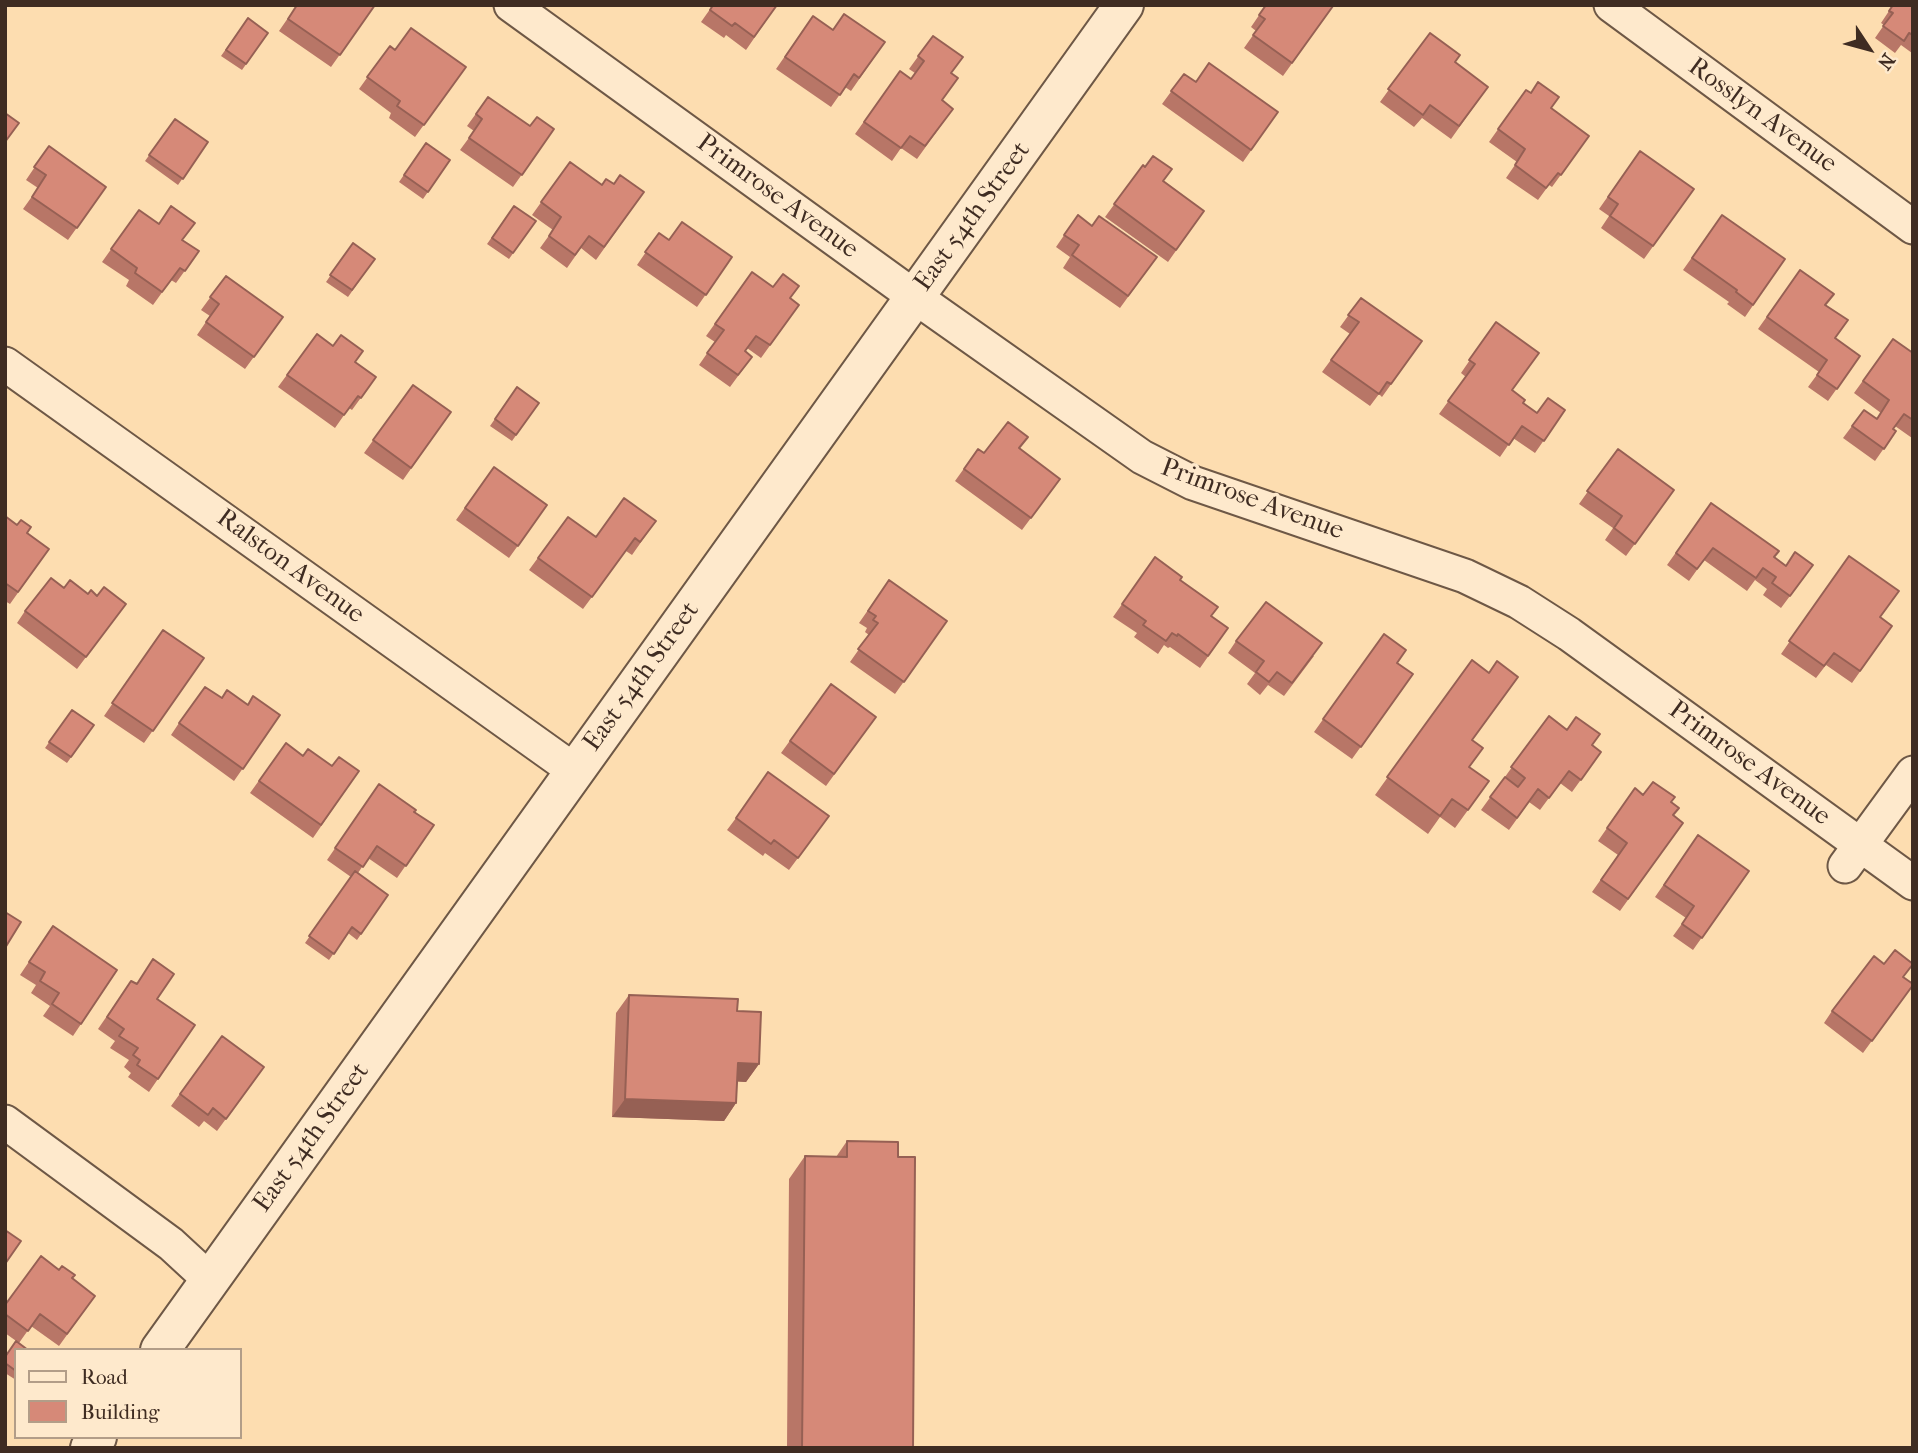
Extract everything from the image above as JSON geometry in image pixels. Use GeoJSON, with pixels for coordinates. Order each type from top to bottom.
{"type":"FeatureCollection","features":[{"type":"Feature","properties":{"kind":"street","name":"Primrose Avenue"},"geometry":{"type":"LineString","coordinates":[[510,5],[1124,446],[1158,467],[1212,490],[1465,576],[1519,602],[1569,634],[1853,856],[1913,883]]}},
{"type":"Feature","properties":{"kind":"street","name":"East 54th Street"},"geometry":{"type":"LineString","coordinates":[[161,1348],[1124,5]]}},
{"type":"Feature","properties":{"kind":"street","name":"Rosslyn Avenue"},"geometry":{"type":"LineString","coordinates":[[1611,5],[1913,227]]}},
{"type":"Feature","properties":{"kind":"street","name":"Ralston Avenue"},"geometry":{"type":"LineString","coordinates":[[5,364],[575,771]]}},
{"type":"Feature","properties":{"kind":"street"},"geometry":{"type":"LineString","coordinates":[[1853,856],[1913,773]]}},
{"type":"Feature","properties":{"kind":"street"},"geometry":{"type":"LineString","coordinates":[[5,1122],[171,1244],[211,1280]]}},
{"type":"Feature","properties":{"kind":"building"},"geometry":{"type":"Polygon","coordinates":[[[297,5],[375,5],[340,55],[288,19],[297,5]]]}},
{"type":"Feature","properties":{"kind":"building"},"geometry":{"type":"Polygon","coordinates":[[[713,5],[777,5],[754,37],[735,23],[732,26],[710,10],[713,5]]]}},
{"type":"Feature","properties":{"kind":"building"},"geometry":{"type":"Polygon","coordinates":[[[1266,5],[1333,6],[1292,63],[1253,35],[1265,19],[1259,15],[1266,5]]]}},
{"type":"Feature","properties":{"kind":"building"},"geometry":{"type":"Polygon","coordinates":[[[1893,5],[1913,5],[1913,35],[1909,33],[1904,41],[1883,26],[1893,13],[1889,11],[1893,5]]]}},
{"type":"Feature","properties":{"kind":"building"},"geometry":{"type":"Polygon","coordinates":[[[844,14],[885,42],[859,78],[854,74],[840,95],[785,57],[813,16],[833,30],[844,14]]]}},
{"type":"Feature","properties":{"kind":"building"},"geometry":{"type":"Polygon","coordinates":[[[248,18],[268,33],[246,64],[226,50],[248,18]]]}},
{"type":"Feature","properties":{"kind":"building"},"geometry":{"type":"Polygon","coordinates":[[[411,28],[466,67],[424,125],[397,106],[400,101],[367,77],[390,46],[395,50],[411,28]]]}},
{"type":"Feature","properties":{"kind":"building"},"geometry":{"type":"Polygon","coordinates":[[[1430,33],[1460,55],[1455,62],[1488,87],[1459,126],[1430,105],[1423,115],[1388,89],[1430,33]]]}},
{"type":"Feature","properties":{"kind":"building"},"geometry":{"type":"Polygon","coordinates":[[[933,36],[963,57],[951,73],[958,78],[942,100],[953,109],[925,146],[910,136],[901,148],[864,122],[900,71],[911,79],[924,61],[918,56],[933,36]]]}},
{"type":"Feature","properties":{"kind":"building"},"geometry":{"type":"Polygon","coordinates":[[[1209,63],[1278,112],[1251,150],[1171,91],[1184,74],[1196,82],[1209,63]]]}},
{"type":"Feature","properties":{"kind":"building"},"geometry":{"type":"Polygon","coordinates":[[[1538,82],[1559,97],[1551,108],[1589,136],[1561,175],[1558,173],[1546,188],[1515,165],[1525,149],[1498,129],[1526,90],[1531,93],[1538,82]]]}},
{"type":"Feature","properties":{"kind":"building"},"geometry":{"type":"Polygon","coordinates":[[[488,97],[530,126],[537,117],[554,129],[522,175],[469,138],[482,119],[476,114],[488,97]]]}},
{"type":"Feature","properties":{"kind":"building"},"geometry":{"type":"Polygon","coordinates":[[[5,113],[19,123],[5,142],[5,113]]]}},
{"type":"Feature","properties":{"kind":"building"},"geometry":{"type":"Polygon","coordinates":[[[175,119],[208,142],[183,179],[149,155],[175,119]]]}},
{"type":"Feature","properties":{"kind":"building"},"geometry":{"type":"Polygon","coordinates":[[[426,143],[450,160],[428,192],[404,175],[426,143]]]}},
{"type":"Feature","properties":{"kind":"building"},"geometry":{"type":"Polygon","coordinates":[[[49,146],[106,187],[77,228],[32,197],[46,175],[34,167],[49,146]]]}},
{"type":"Feature","properties":{"kind":"building"},"geometry":{"type":"Polygon","coordinates":[[[1640,151],[1694,189],[1653,246],[1610,216],[1618,204],[1608,197],[1640,151]]]}},
{"type":"Feature","properties":{"kind":"building"},"geometry":{"type":"Polygon","coordinates":[[[1153,156],[1172,169],[1163,181],[1204,211],[1176,250],[1114,204],[1153,156]]]}},
{"type":"Feature","properties":{"kind":"building"},"geometry":{"type":"Polygon","coordinates":[[[570,162],[602,185],[606,179],[614,184],[620,175],[644,192],[604,247],[589,236],[575,255],[549,236],[561,217],[541,202],[570,162]]]}},
{"type":"Feature","properties":{"kind":"building"},"geometry":{"type":"Polygon","coordinates":[[[171,206],[195,223],[182,240],[199,251],[185,271],[180,268],[162,292],[135,273],[137,268],[111,249],[139,210],[159,224],[171,206]]]}},
{"type":"Feature","properties":{"kind":"building"},"geometry":{"type":"Polygon","coordinates":[[[514,206],[536,221],[513,253],[492,238],[514,206]]]}},
{"type":"Feature","properties":{"kind":"building"},"geometry":{"type":"Polygon","coordinates":[[[1078,215],[1092,226],[1099,216],[1157,257],[1128,296],[1072,255],[1079,245],[1064,235],[1078,215]]]}},
{"type":"Feature","properties":{"kind":"building"},"geometry":{"type":"Polygon","coordinates":[[[1722,215],[1785,259],[1753,305],[1736,292],[1737,290],[1692,258],[1722,215]]]}},
{"type":"Feature","properties":{"kind":"building"},"geometry":{"type":"Polygon","coordinates":[[[682,222],[732,257],[706,295],[645,252],[659,233],[669,240],[682,222]]]}},
{"type":"Feature","properties":{"kind":"building"},"geometry":{"type":"Polygon","coordinates":[[[353,243],[375,259],[352,290],[330,275],[353,243]]]}},
{"type":"Feature","properties":{"kind":"building"},"geometry":{"type":"Polygon","coordinates":[[[1800,270],[1834,294],[1825,305],[1848,320],[1835,338],[1860,356],[1837,389],[1817,375],[1827,360],[1767,317],[1800,270]]]}},
{"type":"Feature","properties":{"kind":"building"},"geometry":{"type":"Polygon","coordinates":[[[752,272],[773,287],[783,274],[799,286],[790,298],[799,305],[770,345],[756,336],[745,351],[752,357],[738,375],[707,353],[724,330],[715,324],[752,272]]]}},
{"type":"Feature","properties":{"kind":"building"},"geometry":{"type":"Polygon","coordinates":[[[226,276],[283,317],[254,357],[206,322],[219,304],[210,297],[226,276]]]}},
{"type":"Feature","properties":{"kind":"building"},"geometry":{"type":"Polygon","coordinates":[[[1361,298],[1422,341],[1391,384],[1387,382],[1379,394],[1331,360],[1359,322],[1348,315],[1361,298]]]}},
{"type":"Feature","properties":{"kind":"building"},"geometry":{"type":"Polygon","coordinates":[[[1496,322],[1539,353],[1512,390],[1525,400],[1523,403],[1537,413],[1548,398],[1565,410],[1544,441],[1522,426],[1509,445],[1448,401],[1475,364],[1469,360],[1496,322]]]}},
{"type":"Feature","properties":{"kind":"building"},"geometry":{"type":"Polygon","coordinates":[[[317,334],[333,346],[341,335],[363,351],[355,362],[376,377],[344,415],[287,375],[317,334]]]}},
{"type":"Feature","properties":{"kind":"building"},"geometry":{"type":"Polygon","coordinates":[[[1893,339],[1913,353],[1913,420],[1904,414],[1893,429],[1896,431],[1884,449],[1852,426],[1864,410],[1877,419],[1889,400],[1863,381],[1893,339]]]}},
{"type":"Feature","properties":{"kind":"building"},"geometry":{"type":"Polygon","coordinates":[[[413,385],[451,412],[411,468],[373,440],[413,385]]]}},
{"type":"Feature","properties":{"kind":"building"},"geometry":{"type":"Polygon","coordinates":[[[517,387],[539,403],[516,435],[495,419],[517,387]]]}},
{"type":"Feature","properties":{"kind":"building"},"geometry":{"type":"Polygon","coordinates":[[[1008,422],[1028,437],[1019,448],[1060,479],[1031,518],[964,469],[978,449],[984,453],[1008,422]]]}},
{"type":"Feature","properties":{"kind":"building"},"geometry":{"type":"Polygon","coordinates":[[[1618,449],[1674,490],[1635,544],[1614,528],[1622,516],[1587,491],[1618,449]]]}},
{"type":"Feature","properties":{"kind":"building"},"geometry":{"type":"Polygon","coordinates":[[[494,467],[547,505],[518,546],[465,508],[494,467]]]}},
{"type":"Feature","properties":{"kind":"building"},"geometry":{"type":"Polygon","coordinates":[[[624,498],[656,521],[640,542],[635,538],[592,597],[538,558],[568,517],[596,537],[624,498]]]}},
{"type":"Feature","properties":{"kind":"building"},"geometry":{"type":"Polygon","coordinates":[[[1711,503],[1779,551],[1774,557],[1786,566],[1795,552],[1813,565],[1790,596],[1772,583],[1776,577],[1763,568],[1756,578],[1713,548],[1697,569],[1676,553],[1711,503]]]}},
{"type":"Feature","properties":{"kind":"building"},"geometry":{"type":"Polygon","coordinates":[[[5,516],[17,525],[21,520],[31,527],[27,533],[49,549],[18,592],[5,583],[5,516]]]}},
{"type":"Feature","properties":{"kind":"building"},"geometry":{"type":"Polygon","coordinates":[[[1849,556],[1899,591],[1880,617],[1892,626],[1860,671],[1834,653],[1824,666],[1789,641],[1849,556]]]}},
{"type":"Feature","properties":{"kind":"building"},"geometry":{"type":"Polygon","coordinates":[[[1155,557],[1182,577],[1180,580],[1218,607],[1211,616],[1228,628],[1208,656],[1178,634],[1177,636],[1172,633],[1166,641],[1143,625],[1146,621],[1122,604],[1155,557]]]}},
{"type":"Feature","properties":{"kind":"building"},"geometry":{"type":"Polygon","coordinates":[[[51,578],[64,588],[70,580],[88,594],[91,590],[97,596],[104,587],[126,604],[86,657],[25,611],[51,578]]]}},
{"type":"Feature","properties":{"kind":"building"},"geometry":{"type":"Polygon","coordinates":[[[889,580],[947,621],[904,682],[858,649],[878,623],[873,620],[876,616],[868,611],[889,580]]]}},
{"type":"Feature","properties":{"kind":"building"},"geometry":{"type":"Polygon","coordinates":[[[1266,602],[1322,643],[1292,683],[1277,672],[1269,682],[1256,672],[1264,661],[1236,641],[1266,602]]]}},
{"type":"Feature","properties":{"kind":"building"},"geometry":{"type":"Polygon","coordinates":[[[163,630],[204,658],[153,731],[112,703],[163,630]]]}},
{"type":"Feature","properties":{"kind":"building"},"geometry":{"type":"Polygon","coordinates":[[[1384,634],[1406,650],[1397,663],[1413,674],[1361,747],[1323,719],[1384,634]]]}},
{"type":"Feature","properties":{"kind":"building"},"geometry":{"type":"Polygon","coordinates":[[[1472,660],[1489,673],[1497,661],[1518,677],[1472,740],[1483,748],[1469,767],[1489,781],[1468,810],[1452,799],[1440,816],[1387,777],[1472,660]]]}},
{"type":"Feature","properties":{"kind":"building"},"geometry":{"type":"Polygon","coordinates":[[[831,684],[876,717],[834,774],[790,741],[831,684]]]}},
{"type":"Feature","properties":{"kind":"building"},"geometry":{"type":"Polygon","coordinates":[[[205,687],[222,698],[227,690],[248,705],[253,696],[280,715],[243,769],[179,723],[205,687]]]}},
{"type":"Feature","properties":{"kind":"building"},"geometry":{"type":"Polygon","coordinates":[[[72,710],[94,725],[71,757],[49,742],[72,710]]]}},
{"type":"Feature","properties":{"kind":"building"},"geometry":{"type":"Polygon","coordinates":[[[1549,716],[1567,730],[1576,717],[1600,734],[1592,745],[1601,752],[1581,780],[1569,771],[1549,798],[1538,789],[1517,818],[1490,797],[1505,777],[1518,787],[1525,778],[1511,767],[1549,716]]]}},
{"type":"Feature","properties":{"kind":"building"},"geometry":{"type":"Polygon","coordinates":[[[286,743],[303,756],[308,749],[332,766],[339,757],[359,771],[321,825],[259,781],[286,743]]]}},
{"type":"Feature","properties":{"kind":"building"},"geometry":{"type":"Polygon","coordinates":[[[768,772],[829,816],[798,858],[774,840],[771,844],[736,818],[768,772]]]}},
{"type":"Feature","properties":{"kind":"building"},"geometry":{"type":"Polygon","coordinates":[[[1653,782],[1675,797],[1671,802],[1679,808],[1673,815],[1683,823],[1628,899],[1601,880],[1627,843],[1607,828],[1635,788],[1643,795],[1653,782]]]}},
{"type":"Feature","properties":{"kind":"building"},"geometry":{"type":"Polygon","coordinates":[[[379,784],[434,825],[406,866],[377,846],[363,867],[335,848],[379,784]]]}},
{"type":"Feature","properties":{"kind":"building"},"geometry":{"type":"Polygon","coordinates":[[[1698,835],[1749,871],[1702,938],[1682,924],[1694,906],[1664,885],[1698,835]]]}},
{"type":"Feature","properties":{"kind":"building"},"geometry":{"type":"Polygon","coordinates":[[[355,871],[388,895],[361,934],[352,927],[334,954],[309,936],[355,871]]]}},
{"type":"Feature","properties":{"kind":"building"},"geometry":{"type":"Polygon","coordinates":[[[5,912],[21,922],[5,948],[5,912]]]}},
{"type":"Feature","properties":{"kind":"building"},"geometry":{"type":"Polygon","coordinates":[[[53,926],[117,970],[81,1024],[52,1004],[59,993],[40,981],[45,972],[29,962],[53,926]]]}},
{"type":"Feature","properties":{"kind":"building"},"geometry":{"type":"Polygon","coordinates":[[[1895,950],[1913,964],[1903,977],[1913,985],[1872,1041],[1832,1011],[1874,956],[1884,964],[1895,950]]]}},
{"type":"Feature","properties":{"kind":"building"},"geometry":{"type":"Polygon","coordinates":[[[153,959],[174,974],[157,999],[195,1025],[158,1079],[137,1065],[140,1060],[133,1055],[138,1048],[119,1036],[124,1029],[107,1017],[131,981],[137,984],[153,959]]]}},
{"type":"Feature","properties":{"kind":"building"},"geometry":{"type":"Polygon","coordinates":[[[629,995],[738,999],[737,1011],[761,1012],[759,1064],[738,1063],[736,1103],[625,1099],[629,995]]]}},
{"type":"Feature","properties":{"kind":"building"},"geometry":{"type":"Polygon","coordinates":[[[222,1036],[264,1067],[226,1119],[213,1108],[208,1115],[180,1094],[222,1036]]]}},
{"type":"Feature","properties":{"kind":"building"},"geometry":{"type":"Polygon","coordinates":[[[847,1141],[898,1142],[898,1157],[915,1157],[913,1448],[802,1448],[805,1156],[847,1157],[847,1141]]]}},
{"type":"Feature","properties":{"kind":"building"},"geometry":{"type":"Polygon","coordinates":[[[5,1230],[21,1241],[5,1264],[5,1230]]]}},
{"type":"Feature","properties":{"kind":"building"},"geometry":{"type":"Polygon","coordinates":[[[41,1256],[59,1270],[62,1266],[75,1275],[72,1278],[95,1296],[67,1334],[40,1314],[28,1331],[5,1314],[5,1305],[41,1256]]]}},
{"type":"Feature","properties":{"kind":"building"},"geometry":{"type":"Polygon","coordinates":[[[16,1341],[25,1348],[14,1348],[14,1370],[5,1363],[5,1357],[16,1341]]]}}]}
